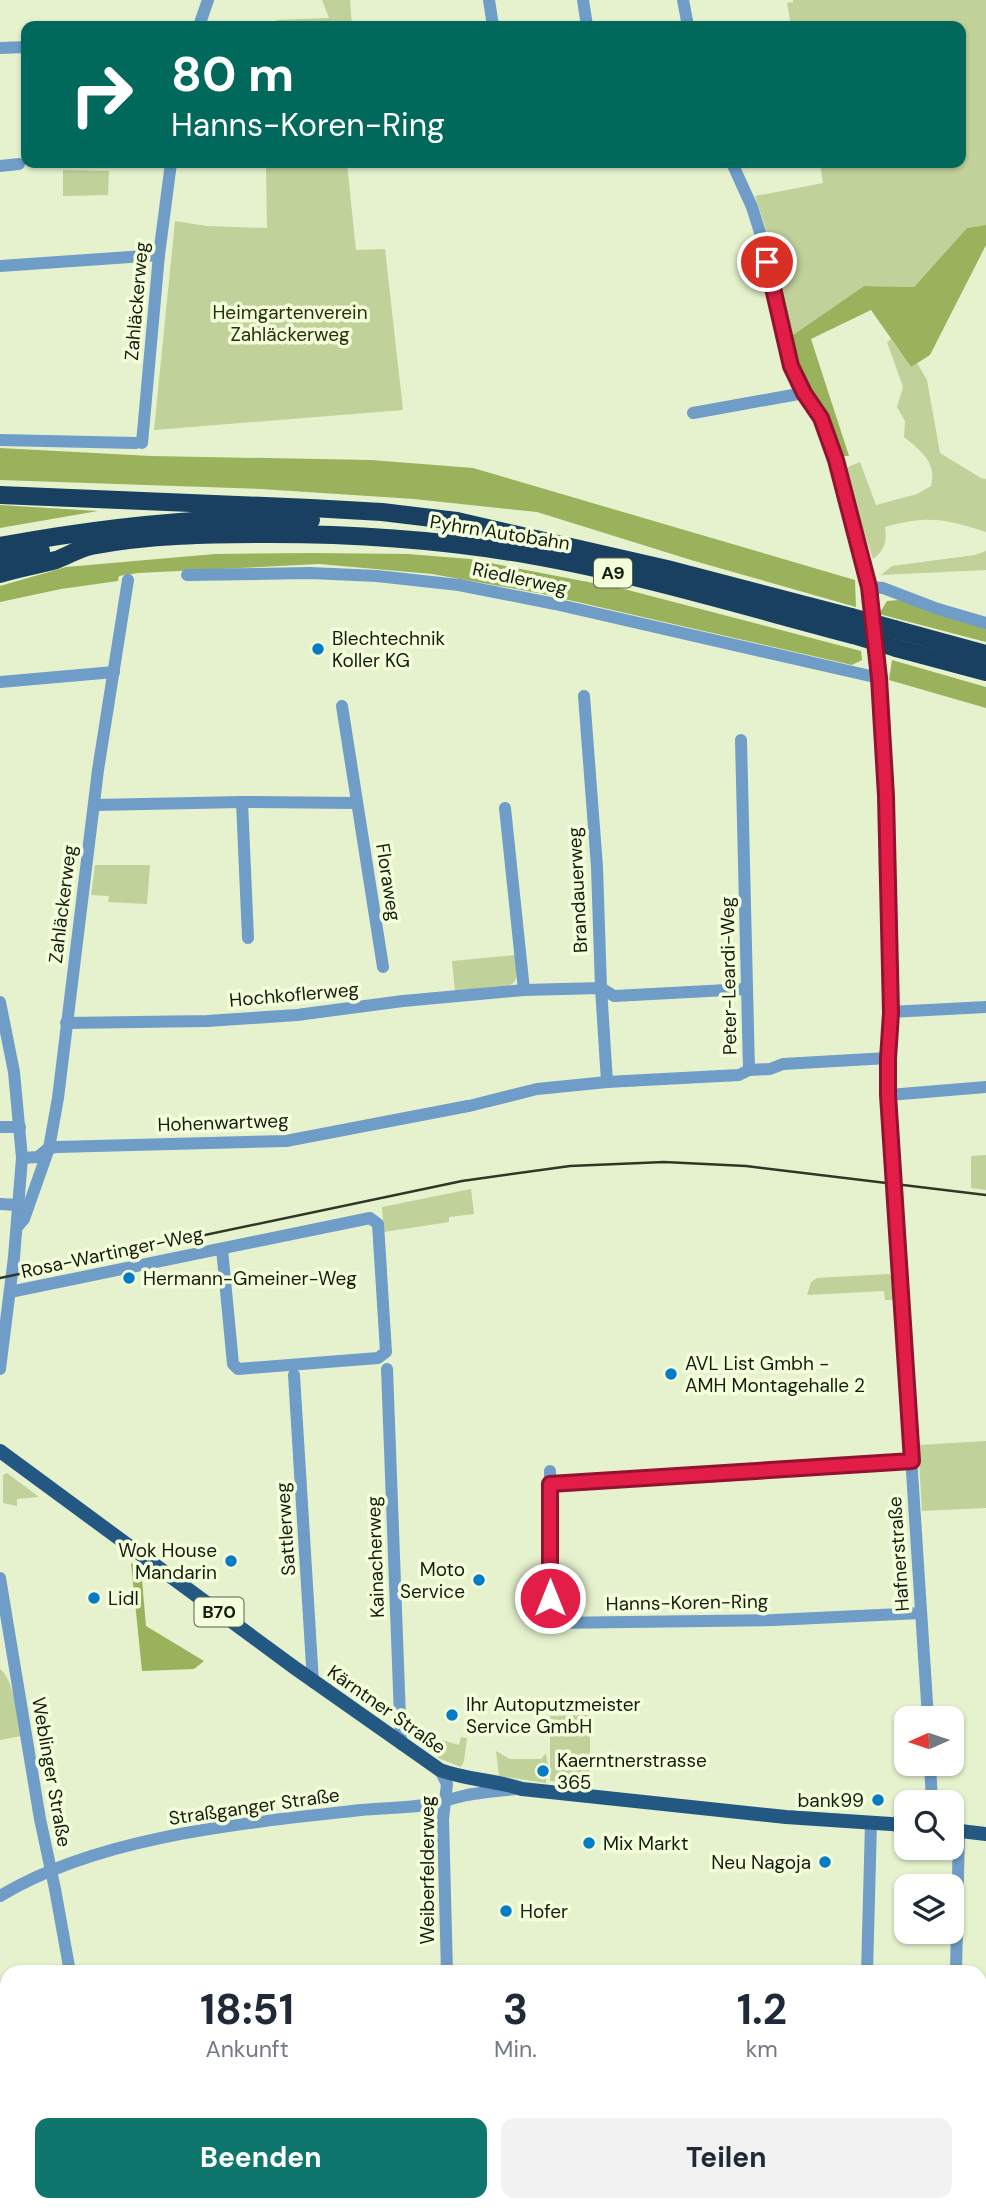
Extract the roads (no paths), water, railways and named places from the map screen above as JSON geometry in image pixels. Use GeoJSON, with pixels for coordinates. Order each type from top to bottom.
{"type":"FeatureCollection","features":[{"type":"Feature","properties":{"kind":"highway","name":"Pyhrn Autobahn"},"geometry":{"type":"LineString","coordinates":[[0,495],[382,512],[457,521],[667,569],[852,626],[897,648],[986,673]]}},
{"type":"Feature","properties":{"kind":"highway"},"geometry":{"type":"LineString","coordinates":[[0,546],[103,530],[233,518],[380,523],[517,534]]}},
{"type":"Feature","properties":{"kind":"highway","name":"Pyhrn Autobahn"},"geometry":{"type":"LineString","coordinates":[[0,574],[57,559],[88,546],[150,539],[238,534],[320,534],[444,543],[530,555],[852,626],[894,629],[986,654]]}},
{"type":"Feature","properties":{"kind":"highway"},"geometry":{"type":"LineString","coordinates":[[0,559],[88,546]]}},
{"type":"Feature","properties":{"kind":"main road","name":"Kärntner Straße"},"geometry":{"type":"LineString","coordinates":[[0,1451],[313,1682],[440,1770],[522,1789],[786,1817],[894,1824]]}},
{"type":"Feature","properties":{"kind":"main road"},"geometry":{"type":"LineString","coordinates":[[964,1832],[986,1834]]}},
{"type":"Feature","properties":{"kind":"street"},"geometry":{"type":"LineString","coordinates":[[201,21],[208,0]]}},
{"type":"Feature","properties":{"kind":"street"},"geometry":{"type":"LineString","coordinates":[[489,0],[492,21]]}},
{"type":"Feature","properties":{"kind":"street"},"geometry":{"type":"LineString","coordinates":[[583,0],[586,21]]}},
{"type":"Feature","properties":{"kind":"street"},"geometry":{"type":"LineString","coordinates":[[683,0],[687,21]]}},
{"type":"Feature","properties":{"kind":"street"},"geometry":{"type":"LineString","coordinates":[[0,48],[21,47]]}},
{"type":"Feature","properties":{"kind":"street"},"geometry":{"type":"LineString","coordinates":[[0,166],[19,164]]}},
{"type":"Feature","properties":{"kind":"street","name":"Zahläckerweg"},"geometry":{"type":"LineString","coordinates":[[0,440],[139,443],[170,168]]}},
{"type":"Feature","properties":{"kind":"street","name":"Hafnerstraße"},"geometry":{"type":"LineString","coordinates":[[734,168],[756,219],[791,366],[804,393],[821,418],[836,460],[869,587],[879,678],[886,796],[891,1013],[888,1095],[927,1706]]}},
{"type":"Feature","properties":{"kind":"street"},"geometry":{"type":"LineString","coordinates":[[0,266],[159,254]]}},
{"type":"Feature","properties":{"kind":"street"},"geometry":{"type":"LineString","coordinates":[[692,413],[804,393]]}},
{"type":"Feature","properties":{"kind":"street","name":"Riedlerweg"},"geometry":{"type":"LineString","coordinates":[[187,575],[310,573],[459,585],[555,604],[879,678]]}},
{"type":"Feature","properties":{"kind":"street","name":"Zahläckerweg"},"geometry":{"type":"LineString","coordinates":[[17,1227],[24,1219],[49,1148],[58,1098],[94,805],[128,580]]}},
{"type":"Feature","properties":{"kind":"street"},"geometry":{"type":"LineString","coordinates":[[869,587],[883,588],[938,609],[986,623]]}},
{"type":"Feature","properties":{"kind":"street"},"geometry":{"type":"LineString","coordinates":[[0,682],[114,672]]}},
{"type":"Feature","properties":{"kind":"street","name":"Brandauerweg"},"geometry":{"type":"LineString","coordinates":[[584,696],[598,894],[607,1082]]}},
{"type":"Feature","properties":{"kind":"street","name":"Floraweg"},"geometry":{"type":"LineString","coordinates":[[342,706],[383,967]]}},
{"type":"Feature","properties":{"kind":"street","name":"Peter-Leardi-Weg"},"geometry":{"type":"LineString","coordinates":[[741,740],[749,1070],[770,1069],[783,1064],[888,1059]]}},
{"type":"Feature","properties":{"kind":"street"},"geometry":{"type":"LineString","coordinates":[[243,802],[248,938]]}},
{"type":"Feature","properties":{"kind":"street"},"geometry":{"type":"LineString","coordinates":[[94,805],[357,803]]}},
{"type":"Feature","properties":{"kind":"street"},"geometry":{"type":"LineString","coordinates":[[505,808],[524,989]]}},
{"type":"Feature","properties":{"kind":"street","name":"Hochkoflerweg"},"geometry":{"type":"LineString","coordinates":[[66,1023],[207,1021],[297,1015],[524,989],[601,988],[614,996],[746,989]]}},
{"type":"Feature","properties":{"kind":"street"},"geometry":{"type":"LineString","coordinates":[[0,1002],[14,1072],[22,1158],[17,1227],[0,1369]]}},
{"type":"Feature","properties":{"kind":"street"},"geometry":{"type":"LineString","coordinates":[[891,1013],[986,1007]]}},
{"type":"Feature","properties":{"kind":"street"},"geometry":{"type":"LineString","coordinates":[[607,1082],[739,1075],[749,1070]]}},
{"type":"Feature","properties":{"kind":"street","name":"Hohenwartweg"},"geometry":{"type":"LineString","coordinates":[[22,1158],[38,1157],[49,1148],[286,1141],[469,1106],[537,1089],[607,1082]]}},
{"type":"Feature","properties":{"kind":"street"},"geometry":{"type":"LineString","coordinates":[[888,1095],[986,1087]]}},
{"type":"Feature","properties":{"kind":"street"},"geometry":{"type":"LineString","coordinates":[[0,1127],[20,1127]]}},
{"type":"Feature","properties":{"kind":"street"},"geometry":{"type":"LineString","coordinates":[[0,1204],[18,1205]]}},
{"type":"Feature","properties":{"kind":"street","name":"Rosa-Wartinger-Weg"},"geometry":{"type":"LineString","coordinates":[[10,1292],[370,1218],[378,1224],[386,1352],[378,1358],[238,1369],[233,1364],[222,1249]]}},
{"type":"Feature","properties":{"kind":"street","name":"Kainacherweg"},"geometry":{"type":"LineString","coordinates":[[387,1369],[401,1744]]}},
{"type":"Feature","properties":{"kind":"street","name":"Sattlerweg"},"geometry":{"type":"LineString","coordinates":[[295,1375],[313,1682]]}},
{"type":"Feature","properties":{"kind":"street","name":"Hanns-Koren-Ring"},"geometry":{"type":"LineString","coordinates":[[912,1461],[550,1477],[551,1623],[774,1620],[921,1613]]}},
{"type":"Feature","properties":{"kind":"street","name":"Weblinger Straße"},"geometry":{"type":"LineString","coordinates":[[0,1578],[6,1660],[69,1965]]}},
{"type":"Feature","properties":{"kind":"street","name":"Weiberfelderweg"},"geometry":{"type":"LineString","coordinates":[[440,1770],[447,1784],[443,1819],[447,1965]]}},
{"type":"Feature","properties":{"kind":"street","name":"Straßganger Straße"},"geometry":{"type":"LineString","coordinates":[[0,1896],[51,1869],[101,1853],[197,1831],[362,1810],[425,1805],[477,1793],[522,1789]]}},
{"type":"Feature","properties":{"kind":"street"},"geometry":{"type":"LineString","coordinates":[[867,1965],[871,1823]]}},
{"type":"Feature","properties":{"kind":"street"},"geometry":{"type":"LineString","coordinates":[[955,1860],[956,1965]]}},
{"type":"Feature","properties":{"kind":"railway"},"geometry":{"type":"LineString","coordinates":[[0,1278],[462,1181],[570,1166],[664,1162],[746,1166],[986,1195]]}},
{"type":"Feature","properties":{"kind":"place","name":"Blechtechnik Koller KG"},"geometry":{"type":"Point","coordinates":[318,649]}},
{"type":"Feature","properties":{"kind":"place","name":"Hermann-Gmeiner-Weg"},"geometry":{"type":"Point","coordinates":[129,1278]}},
{"type":"Feature","properties":{"kind":"place","name":"AVL List Gmbh - AMH Montagehalle 2"},"geometry":{"type":"Point","coordinates":[671,1374]}},
{"type":"Feature","properties":{"kind":"place","name":"Wok House Mandarin"},"geometry":{"type":"Point","coordinates":[231,1561]}},
{"type":"Feature","properties":{"kind":"place","name":"Moto Service"},"geometry":{"type":"Point","coordinates":[479,1580]}},
{"type":"Feature","properties":{"kind":"place","name":"Lidl"},"geometry":{"type":"Point","coordinates":[94,1598]}},
{"type":"Feature","properties":{"kind":"place","name":"Ihr Autoputzmeister Service GmbH"},"geometry":{"type":"Point","coordinates":[452,1715]}},
{"type":"Feature","properties":{"kind":"place","name":"Kaerntnerstrasse 365"},"geometry":{"type":"Point","coordinates":[543,1771]}},
{"type":"Feature","properties":{"kind":"place","name":"bank99"},"geometry":{"type":"Point","coordinates":[878,1800]}},
{"type":"Feature","properties":{"kind":"place","name":"Mix Markt"},"geometry":{"type":"Point","coordinates":[589,1843]}},
{"type":"Feature","properties":{"kind":"place","name":"Neu Nagoja"},"geometry":{"type":"Point","coordinates":[825,1862]}},
{"type":"Feature","properties":{"kind":"place","name":"Hofer"},"geometry":{"type":"Point","coordinates":[506,1911]}},
{"type":"Feature","properties":{"kind":"park label","name":"Heimgartenverein Zahläckerweg"},"geometry":{"type":"Point","coordinates":[290,323]}}]}
